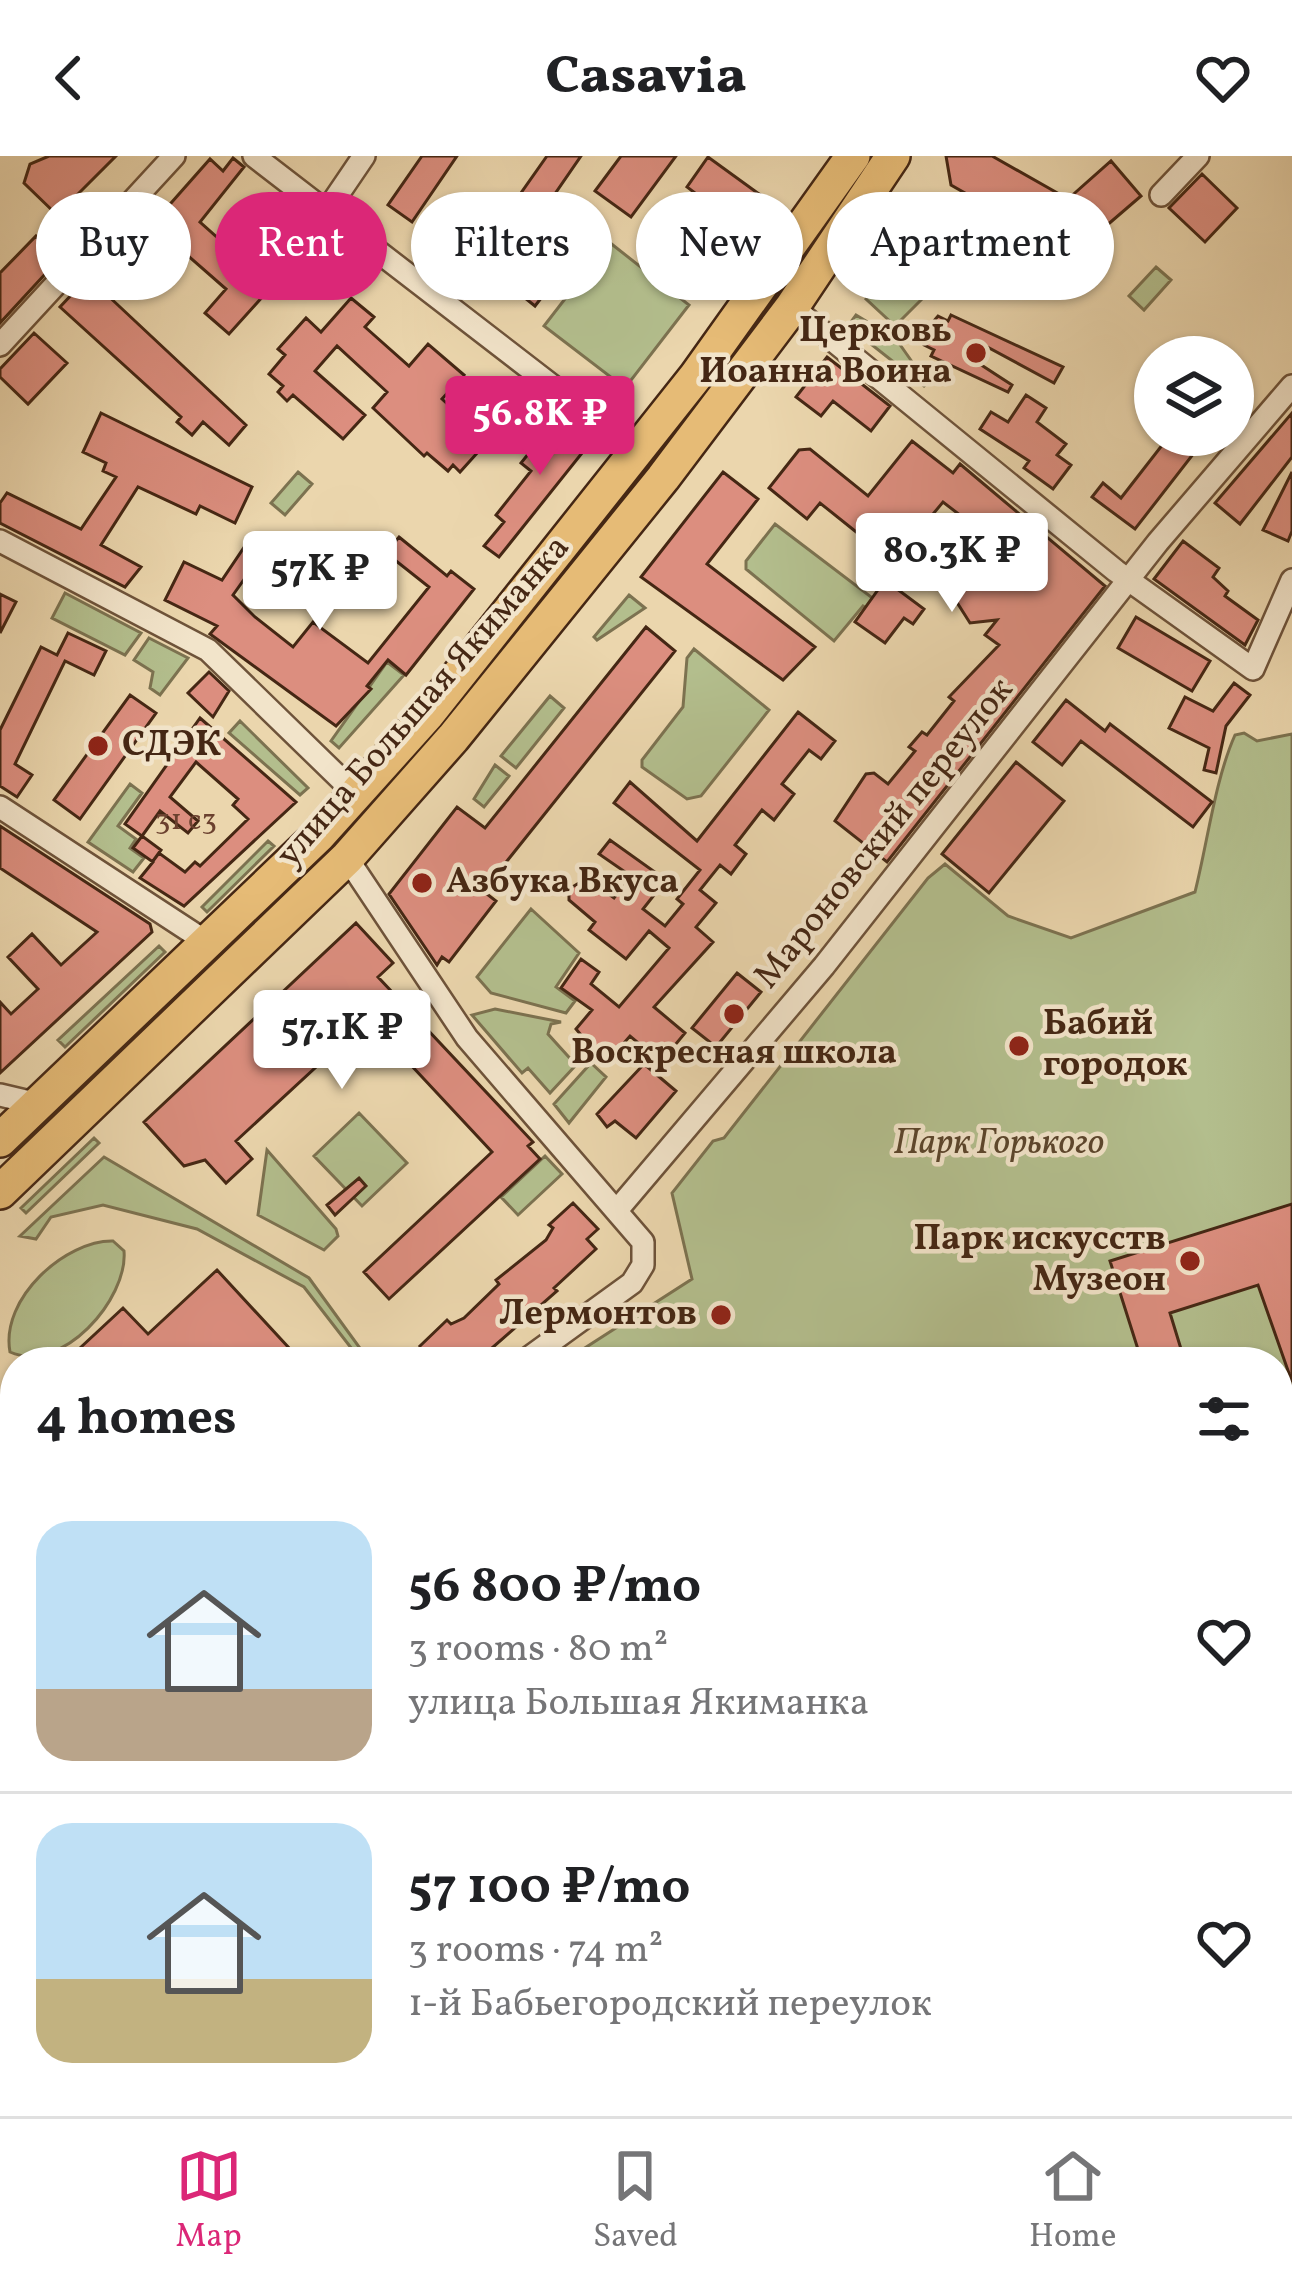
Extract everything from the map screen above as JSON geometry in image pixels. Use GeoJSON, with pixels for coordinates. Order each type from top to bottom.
{"type":"FeatureCollection","features":[{"type":"Feature","properties":{"kind":"main road","name":"улица Большая Якиманка"},"geometry":{"type":"LineString","coordinates":[[0,1140],[357,795],[638,452],[761,291],[853,156]]}},
{"type":"Feature","properties":{"kind":"main road","name":"улица Большая Якиманка"},"geometry":{"type":"LineString","coordinates":[[0,1192],[347,858],[596,564],[791,307],[893,156]]}},
{"type":"Feature","properties":{"kind":"street"},"geometry":{"type":"LineString","coordinates":[[0,345],[174,156]]}},
{"type":"Feature","properties":{"kind":"street"},"geometry":{"type":"LineString","coordinates":[[254,156],[300,192]]}},
{"type":"Feature","properties":{"kind":"street"},"geometry":{"type":"LineString","coordinates":[[340,192],[364,156]]}},
{"type":"Feature","properties":{"kind":"street"},"geometry":{"type":"LineString","coordinates":[[1161,195],[1198,156]]}},
{"type":"Feature","properties":{"kind":"street"},"geometry":{"type":"LineString","coordinates":[[387,259],[638,452]]}},
{"type":"Feature","properties":{"kind":"street"},"geometry":{"type":"LineString","coordinates":[[791,307],[1128,580],[1253,669],[1292,580]]}},
{"type":"Feature","properties":{"kind":"street","name":"Мароновский переулок"},"geometry":{"type":"LineString","coordinates":[[618,1209],[824,966],[1128,580],[1292,386]]}},
{"type":"Feature","properties":{"kind":"street"},"geometry":{"type":"LineString","coordinates":[[0,541],[208,650],[357,795]]}},
{"type":"Feature","properties":{"kind":"street"},"geometry":{"type":"LineString","coordinates":[[0,807],[208,943]]}},
{"type":"Feature","properties":{"kind":"street"},"geometry":{"type":"LineString","coordinates":[[347,858],[467,1038],[643,1241],[643,1265],[632,1283],[544,1347]]}},
{"type":"Feature","properties":{"kind":"street"},"geometry":{"type":"LineString","coordinates":[[0,1094],[38,1104]]}},
{"type":"Feature","properties":{"kind":"green space"},"geometry":{"type":"Polygon","coordinates":[[[612,244],[636,263],[636,300],[683,300],[689,305],[625,388],[544,326],[564,300],[612,300],[612,244]]]}},
{"type":"Feature","properties":{"kind":"green space"},"geometry":{"type":"Polygon","coordinates":[[[1156,267],[1171,280],[1144,310],[1129,296],[1156,267]]]}},
{"type":"Feature","properties":{"kind":"green space"},"geometry":{"type":"Polygon","coordinates":[[[867,300],[921,300],[895,326],[867,300]]]}},
{"type":"Feature","properties":{"kind":"green space"},"geometry":{"type":"Polygon","coordinates":[[[856,315],[896,339],[927,383],[924,386],[848,326],[856,315]]]}},
{"type":"Feature","properties":{"kind":"green space"},"geometry":{"type":"Polygon","coordinates":[[[298,472],[312,484],[285,515],[271,503],[298,472]]]}},
{"type":"Feature","properties":{"kind":"green space"},"geometry":{"type":"Polygon","coordinates":[[[775,524],[883,606],[877,615],[863,606],[834,641],[746,569],[746,561],[775,524]]]}},
{"type":"Feature","properties":{"kind":"green space"},"geometry":{"type":"Polygon","coordinates":[[[329,542],[349,559],[324,587],[305,570],[329,542]]]}},
{"type":"Feature","properties":{"kind":"green space"},"geometry":{"type":"Polygon","coordinates":[[[65,593],[141,633],[125,655],[52,618],[65,593]]]}},
{"type":"Feature","properties":{"kind":"green space"},"geometry":{"type":"Polygon","coordinates":[[[629,595],[645,608],[597,640],[594,637],[629,595]]]}},
{"type":"Feature","properties":{"kind":"green space"},"geometry":{"type":"Polygon","coordinates":[[[149,638],[188,658],[160,695],[150,688],[153,672],[134,660],[149,638]]]}},
{"type":"Feature","properties":{"kind":"green space"},"geometry":{"type":"Polygon","coordinates":[[[694,649],[769,710],[701,796],[687,799],[642,767],[642,760],[683,707],[687,658],[694,649]]]}},
{"type":"Feature","properties":{"kind":"green space"},"geometry":{"type":"Polygon","coordinates":[[[387,662],[404,675],[339,748],[331,741],[387,662]]]}},
{"type":"Feature","properties":{"kind":"green space"},"geometry":{"type":"Polygon","coordinates":[[[550,696],[564,708],[516,768],[501,756],[550,696]]]}},
{"type":"Feature","properties":{"kind":"green space"},"geometry":{"type":"Polygon","coordinates":[[[240,721],[308,788],[300,795],[229,733],[240,721]]]}},
{"type":"Feature","properties":{"kind":"green space","name":"Парк Горького"},"geometry":{"type":"Polygon","coordinates":[[[1244,733],[1257,741],[1292,734],[1292,1347],[586,1347],[692,1279],[672,1193],[713,1141],[724,1138],[928,878],[945,864],[1008,916],[1071,938],[1195,892],[1222,771],[1235,735],[1244,733]]]}},
{"type":"Feature","properties":{"kind":"green space"},"geometry":{"type":"Polygon","coordinates":[[[495,765],[509,776],[484,807],[474,799],[495,765]]]}},
{"type":"Feature","properties":{"kind":"green space"},"geometry":{"type":"Polygon","coordinates":[[[130,784],[142,793],[118,826],[136,839],[130,848],[144,858],[133,872],[88,842],[130,784]]]}},
{"type":"Feature","properties":{"kind":"green space"},"geometry":{"type":"Polygon","coordinates":[[[268,841],[274,846],[207,912],[202,907],[268,841]]]}},
{"type":"Feature","properties":{"kind":"green space"},"geometry":{"type":"Polygon","coordinates":[[[531,909],[579,953],[556,987],[575,1001],[566,1013],[491,993],[477,977],[531,909]]]}},
{"type":"Feature","properties":{"kind":"green space"},"geometry":{"type":"Polygon","coordinates":[[[159,946],[165,952],[65,1047],[58,1040],[159,946]]]}},
{"type":"Feature","properties":{"kind":"green space"},"geometry":{"type":"Polygon","coordinates":[[[495,1009],[561,1022],[551,1024],[548,1034],[576,1065],[550,1093],[528,1068],[522,1073],[472,1015],[495,1009]]]}},
{"type":"Feature","properties":{"kind":"green space"},"geometry":{"type":"Polygon","coordinates":[[[591,1063],[606,1077],[569,1123],[554,1104],[591,1063]]]}},
{"type":"Feature","properties":{"kind":"green space"},"geometry":{"type":"Polygon","coordinates":[[[359,1113],[407,1163],[362,1206],[314,1156],[359,1113]]]}},
{"type":"Feature","properties":{"kind":"green space"},"geometry":{"type":"Polygon","coordinates":[[[94,1138],[99,1143],[26,1213],[21,1208],[94,1138]]]}},
{"type":"Feature","properties":{"kind":"green space"},"geometry":{"type":"Polygon","coordinates":[[[267,1150],[336,1229],[338,1236],[324,1250],[258,1215],[267,1150]]]}},
{"type":"Feature","properties":{"kind":"green space"},"geometry":{"type":"Polygon","coordinates":[[[545,1156],[562,1174],[518,1215],[501,1197],[545,1156]]]}},
{"type":"Feature","properties":{"kind":"green space"},"geometry":{"type":"Polygon","coordinates":[[[104,1157],[309,1278],[359,1347],[350,1347],[304,1287],[197,1229],[103,1205],[51,1217],[36,1239],[20,1236],[104,1157]]]}},
{"type":"Feature","properties":{"kind":"green space"},"geometry":{"type":"Polygon","coordinates":[[[113,1241],[124,1251],[115,1290],[103,1310],[62,1347],[10,1347],[15,1312],[26,1293],[57,1261],[95,1243],[113,1241]]]}},
{"type":"Feature","properties":{"kind":"building"},"geometry":{"type":"Polygon","coordinates":[[[49,156],[116,156],[80,192],[36,195],[24,183],[30,164],[49,156]]]}},
{"type":"Feature","properties":{"kind":"building"},"geometry":{"type":"Polygon","coordinates":[[[422,156],[457,156],[432,192],[411,192],[411,221],[388,205],[422,156]]]}},
{"type":"Feature","properties":{"kind":"building"},"geometry":{"type":"Polygon","coordinates":[[[547,156],[581,156],[556,192],[522,192],[547,156]]]}},
{"type":"Feature","properties":{"kind":"building"},"geometry":{"type":"Polygon","coordinates":[[[621,156],[676,156],[649,192],[636,192],[631,217],[612,203],[612,192],[595,191],[621,156]]]}},
{"type":"Feature","properties":{"kind":"building"},"geometry":{"type":"Polygon","coordinates":[[[946,156],[992,156],[1056,192],[963,192],[951,185],[946,156]]]}},
{"type":"Feature","properties":{"kind":"building"},"geometry":{"type":"Polygon","coordinates":[[[708,157],[756,192],[694,192],[687,187],[708,157]]]}},
{"type":"Feature","properties":{"kind":"building"},"geometry":{"type":"Polygon","coordinates":[[[233,158],[244,167],[224,192],[215,192],[215,203],[200,222],[215,235],[215,279],[191,258],[191,192],[181,192],[210,159],[223,171],[233,158]]]}},
{"type":"Feature","properties":{"kind":"building"},"geometry":{"type":"Polygon","coordinates":[[[1111,161],[1141,196],[1114,219],[1114,192],[1076,192],[1111,161]]]}},
{"type":"Feature","properties":{"kind":"building"},"geometry":{"type":"Polygon","coordinates":[[[1202,174],[1237,208],[1205,242],[1169,208],[1202,174]]]}},
{"type":"Feature","properties":{"kind":"building"},"geometry":{"type":"Polygon","coordinates":[[[36,236],[36,284],[0,323],[0,273],[36,236]]]}},
{"type":"Feature","properties":{"kind":"building"},"geometry":{"type":"Polygon","coordinates":[[[67,300],[113,300],[246,425],[229,445],[203,422],[192,435],[177,422],[181,417],[60,307],[67,300]]]}},
{"type":"Feature","properties":{"kind":"building"},"geometry":{"type":"Polygon","coordinates":[[[216,300],[260,300],[229,334],[205,313],[216,300]]]}},
{"type":"Feature","properties":{"kind":"building"},"geometry":{"type":"Polygon","coordinates":[[[353,300],[374,317],[365,327],[409,366],[428,344],[464,375],[442,399],[465,420],[473,420],[474,429],[488,441],[460,472],[453,465],[448,471],[427,453],[424,456],[373,408],[387,392],[337,346],[315,371],[365,415],[343,439],[293,395],[287,401],[278,392],[283,386],[269,374],[285,355],[278,349],[306,318],[321,332],[353,300]]]}},
{"type":"Feature","properties":{"kind":"building","name":"Церковь Иоанна Воина"},"geometry":{"type":"Polygon","coordinates":[[[951,315],[1063,367],[1054,383],[978,342],[969,357],[1012,385],[1008,392],[931,356],[934,350],[924,345],[927,329],[938,316],[948,321],[951,315]]]}},
{"type":"Feature","properties":{"kind":"building"},"geometry":{"type":"Polygon","coordinates":[[[34,333],[67,363],[28,404],[0,377],[0,369],[34,333]]]}},
{"type":"Feature","properties":{"kind":"building"},"geometry":{"type":"Polygon","coordinates":[[[827,357],[890,406],[871,431],[833,401],[821,416],[796,397],[827,357]]]}},
{"type":"Feature","properties":{"kind":"building"},"geometry":{"type":"Polygon","coordinates":[[[1026,395],[1046,408],[1037,422],[1066,444],[1057,455],[1071,465],[1053,489],[1024,468],[1029,461],[980,429],[991,412],[1008,422],[1026,395]]]}},
{"type":"Feature","properties":{"kind":"building"},"geometry":{"type":"Polygon","coordinates":[[[101,413],[252,487],[235,523],[200,506],[196,514],[138,487],[101,545],[141,567],[125,587],[0,523],[0,503],[7,493],[81,529],[116,477],[103,471],[106,463],[83,452],[101,413]]]}},
{"type":"Feature","properties":{"kind":"building"},"geometry":{"type":"Polygon","coordinates":[[[561,413],[594,438],[499,557],[484,546],[504,522],[496,515],[531,471],[521,463],[561,413]]]}},
{"type":"Feature","properties":{"kind":"building"},"geometry":{"type":"Polygon","coordinates":[[[1292,413],[1292,457],[1240,524],[1215,503],[1292,413]]]}},
{"type":"Feature","properties":{"kind":"building"},"geometry":{"type":"Polygon","coordinates":[[[912,441],[953,473],[960,464],[1105,586],[887,862],[835,821],[866,774],[874,773],[888,784],[915,751],[909,747],[922,732],[927,735],[954,701],[949,697],[999,645],[985,635],[997,620],[970,623],[953,596],[986,556],[955,531],[965,519],[943,502],[900,554],[876,535],[870,543],[820,503],[807,519],[769,488],[799,450],[810,449],[868,496],[912,441]]]}},
{"type":"Feature","properties":{"kind":"building"},"geometry":{"type":"Polygon","coordinates":[[[1154,456],[1192,456],[1135,529],[1092,497],[1103,483],[1121,498],[1154,456]]]}},
{"type":"Feature","properties":{"kind":"building"},"geometry":{"type":"Polygon","coordinates":[[[723,472],[758,499],[707,564],[815,647],[783,680],[641,577],[723,472]]]}},
{"type":"Feature","properties":{"kind":"building"},"geometry":{"type":"Polygon","coordinates":[[[1292,472],[1292,531],[1288,541],[1263,530],[1292,472]]]}},
{"type":"Feature","properties":{"kind":"building"},"geometry":{"type":"Polygon","coordinates":[[[399,537],[447,576],[451,571],[474,589],[406,675],[388,660],[367,686],[371,689],[336,726],[210,634],[217,626],[165,600],[184,562],[222,580],[245,546],[260,557],[233,595],[255,617],[293,647],[313,622],[368,663],[429,587],[386,553],[399,537]]]}},
{"type":"Feature","properties":{"kind":"building"},"geometry":{"type":"Polygon","coordinates":[[[1183,541],[1219,568],[1213,577],[1228,591],[1225,596],[1258,620],[1245,645],[1154,579],[1183,541]]]}},
{"type":"Feature","properties":{"kind":"building"},"geometry":{"type":"Polygon","coordinates":[[[885,580],[924,609],[913,624],[904,618],[885,643],[855,622],[885,580]]]}},
{"type":"Feature","properties":{"kind":"building"},"geometry":{"type":"Polygon","coordinates":[[[0,594],[16,602],[0,633],[0,594]]]}},
{"type":"Feature","properties":{"kind":"building"},"geometry":{"type":"Polygon","coordinates":[[[1136,617],[1210,661],[1192,691],[1118,648],[1136,617]]]}},
{"type":"Feature","properties":{"kind":"building"},"geometry":{"type":"Polygon","coordinates":[[[646,627],[675,651],[483,891],[496,901],[449,962],[442,957],[437,965],[389,894],[457,807],[485,828],[646,627]]]}},
{"type":"Feature","properties":{"kind":"building"},"geometry":{"type":"Polygon","coordinates":[[[68,633],[106,651],[94,675],[65,661],[15,764],[32,775],[17,797],[0,786],[0,730],[41,647],[57,655],[68,633]]]}},
{"type":"Feature","properties":{"kind":"building"},"geometry":{"type":"Polygon","coordinates":[[[209,672],[229,691],[213,717],[188,693],[209,672]]]}},
{"type":"Feature","properties":{"kind":"building"},"geometry":{"type":"Polygon","coordinates":[[[1234,683],[1250,695],[1226,726],[1216,773],[1204,770],[1209,748],[1169,728],[1185,697],[1213,711],[1234,683]]]}},
{"type":"Feature","properties":{"kind":"building"},"geometry":{"type":"Polygon","coordinates":[[[130,695],[156,713],[80,819],[54,800],[130,695]]]}},
{"type":"Feature","properties":{"kind":"building"},"geometry":{"type":"Polygon","coordinates":[[[1066,700],[1105,731],[1110,724],[1212,802],[1193,827],[1081,741],[1062,765],[1033,742],[1066,700]]]}},
{"type":"Feature","properties":{"kind":"building"},"geometry":{"type":"Polygon","coordinates":[[[798,712],[835,741],[821,759],[809,750],[782,784],[794,794],[774,820],[762,810],[735,845],[746,854],[731,874],[720,865],[700,890],[716,903],[696,927],[713,942],[654,1007],[685,1033],[661,1062],[630,1036],[610,1059],[599,1050],[596,1053],[576,1029],[592,1010],[561,988],[581,959],[599,972],[591,984],[619,1007],[669,948],[649,931],[626,959],[589,930],[595,922],[569,900],[569,889],[587,878],[614,898],[631,876],[599,854],[610,840],[666,880],[643,909],[665,926],[683,904],[677,899],[700,870],[614,803],[630,782],[697,841],[798,712]]]}},
{"type":"Feature","properties":{"kind":"building"},"geometry":{"type":"Polygon","coordinates":[[[200,718],[296,802],[184,906],[140,878],[153,862],[133,848],[142,836],[125,824],[200,718]],[[196,762],[170,797],[198,821],[188,833],[160,811],[142,836],[161,850],[153,861],[159,853],[185,872],[195,862],[200,866],[248,819],[233,805],[238,799],[196,762]]]}},
{"type":"Feature","properties":{"kind":"building"},"geometry":{"type":"Polygon","coordinates":[[[1016,762],[1064,801],[989,893],[942,854],[1016,762]]]}},
{"type":"Feature","properties":{"kind":"building"},"geometry":{"type":"Polygon","coordinates":[[[0,826],[150,924],[152,932],[0,1073],[0,1002],[11,1014],[38,989],[8,957],[32,934],[61,965],[97,932],[0,868],[0,826]]]}},
{"type":"Feature","properties":{"kind":"building"},"geometry":{"type":"Polygon","coordinates":[[[356,923],[393,963],[378,977],[533,1142],[528,1146],[540,1159],[389,1299],[364,1272],[492,1152],[368,1019],[236,1141],[252,1159],[226,1183],[205,1160],[184,1166],[144,1122],[356,923]]]}},
{"type":"Feature","properties":{"kind":"building"},"geometry":{"type":"Polygon","coordinates":[[[737,973],[761,992],[716,1047],[692,1028],[737,973]]]}},
{"type":"Feature","properties":{"kind":"building"},"geometry":{"type":"Polygon","coordinates":[[[644,1064],[676,1091],[636,1138],[615,1121],[607,1127],[597,1114],[644,1064]]]}},
{"type":"Feature","properties":{"kind":"building"},"geometry":{"type":"Polygon","coordinates":[[[359,1178],[366,1186],[335,1215],[327,1205],[359,1178]]]}},
{"type":"Feature","properties":{"kind":"building"},"geometry":{"type":"Polygon","coordinates":[[[573,1203],[598,1229],[587,1239],[596,1249],[554,1288],[557,1291],[493,1347],[421,1347],[447,1320],[451,1324],[464,1318],[499,1284],[496,1280],[546,1240],[553,1228],[549,1225],[573,1203]]]}},
{"type":"Feature","properties":{"kind":"building"},"geometry":{"type":"Polygon","coordinates":[[[1292,1204],[1292,1347],[1280,1347],[1258,1285],[1170,1313],[1180,1347],[1137,1347],[1110,1261],[1292,1204]]]}},
{"type":"Feature","properties":{"kind":"building"},"geometry":{"type":"Polygon","coordinates":[[[217,1270],[288,1347],[81,1347],[123,1308],[148,1334],[217,1270]]]}},
{"type":"Feature","properties":{"kind":"place","name":"Церковь Иоанна Воина"},"geometry":{"type":"Point","coordinates":[976,353]}},
{"type":"Feature","properties":{"kind":"place","name":"СДЭК"},"geometry":{"type":"Point","coordinates":[98,746]}},
{"type":"Feature","properties":{"kind":"place","name":"Азбука Вкуса"},"geometry":{"type":"Point","coordinates":[422,883]}},
{"type":"Feature","properties":{"kind":"place","name":"Воскресная школа"},"geometry":{"type":"Point","coordinates":[734,1014]}},
{"type":"Feature","properties":{"kind":"place","name":"Бабий городок"},"geometry":{"type":"Point","coordinates":[1019,1046]}},
{"type":"Feature","properties":{"kind":"place","name":"Парк искусств Музеон"},"geometry":{"type":"Point","coordinates":[1190,1261]}},
{"type":"Feature","properties":{"kind":"place","name":"Лермонтов"},"geometry":{"type":"Point","coordinates":[721,1315]}}]}
